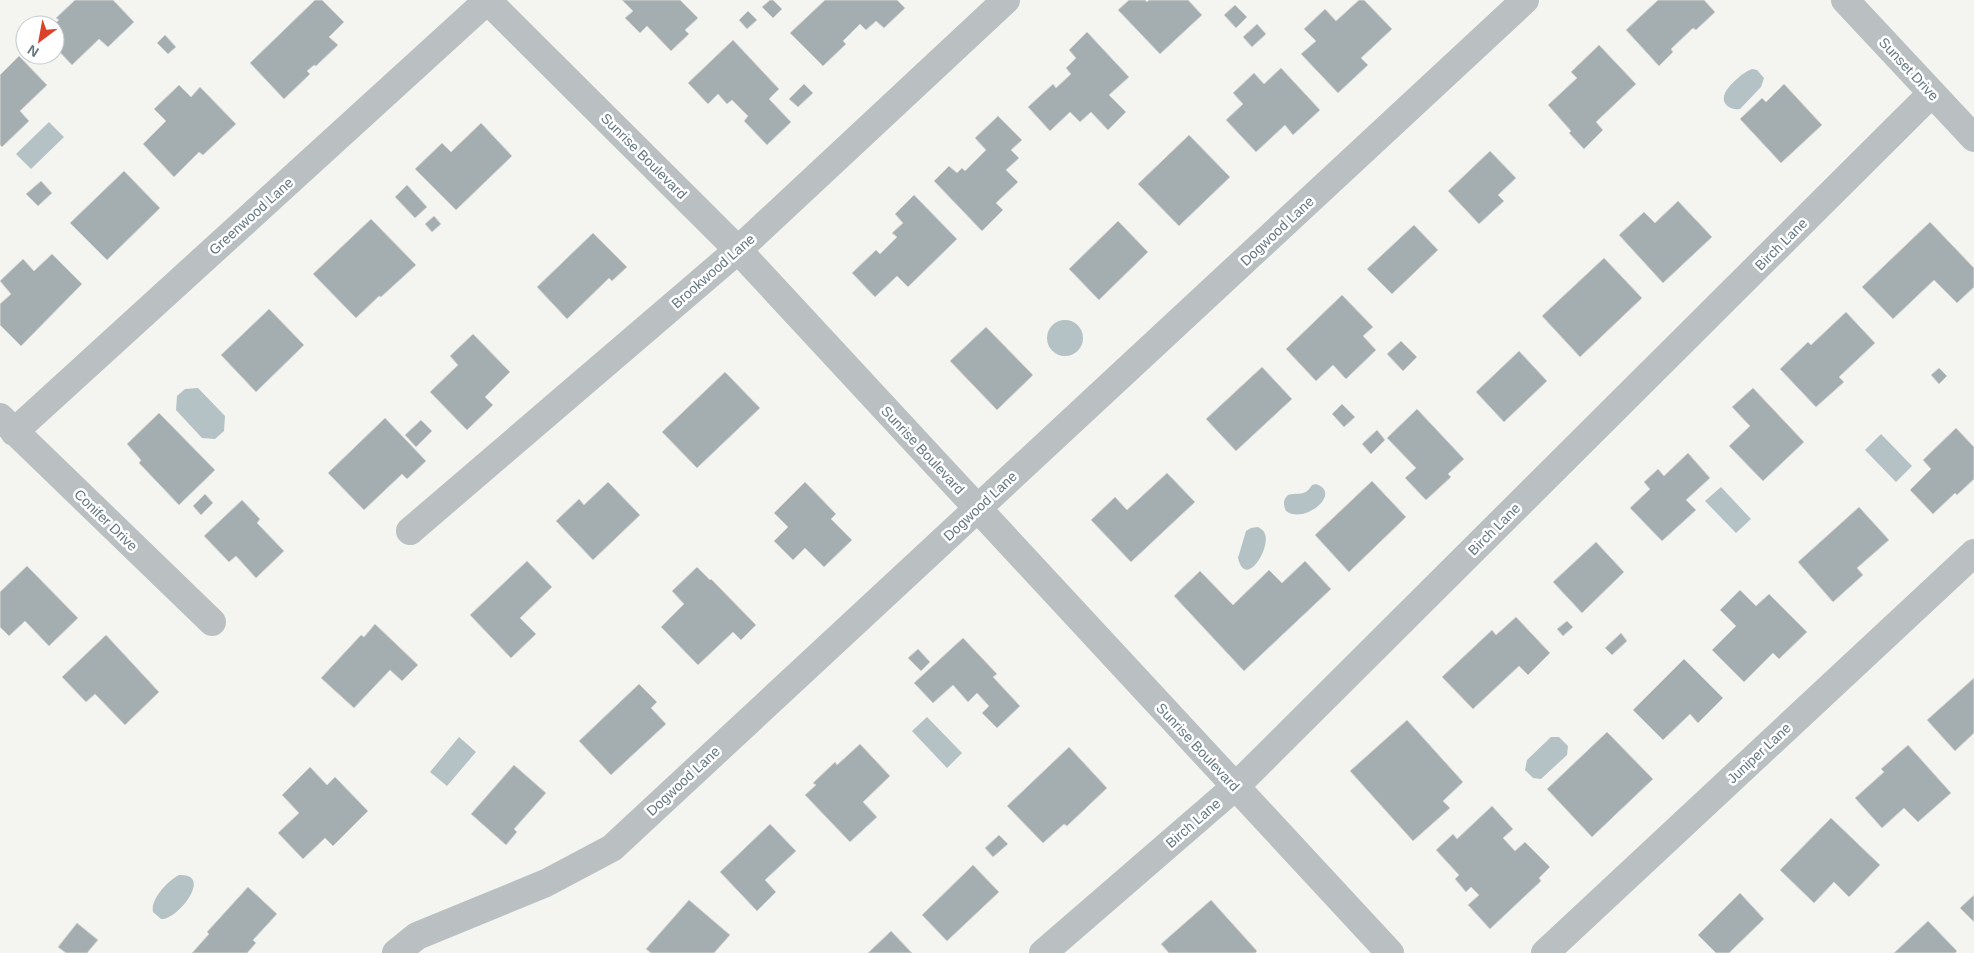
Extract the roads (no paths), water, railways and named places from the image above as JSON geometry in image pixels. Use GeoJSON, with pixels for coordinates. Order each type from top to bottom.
{"type":"FeatureCollection","features":[{"type":"Feature","properties":{"kind":"street","name":"Sunrise Boulevard"},"geometry":{"type":"LineString","coordinates":[[488,0],[738,250],[1390,953]]}},
{"type":"Feature","properties":{"kind":"street","name":"Greenwood Lane"},"geometry":{"type":"LineString","coordinates":[[7,425],[488,0]]}},
{"type":"Feature","properties":{"kind":"street","name":"Brookwood Lane"},"geometry":{"type":"LineString","coordinates":[[410,531],[738,250],[1006,0]]}},
{"type":"Feature","properties":{"kind":"street","name":"Dogwood Lane"},"geometry":{"type":"LineString","coordinates":[[396,953],[417,936],[546,883],[612,848],[1525,0]]}},
{"type":"Feature","properties":{"kind":"street","name":"Sunset Drive"},"geometry":{"type":"LineString","coordinates":[[1845,0],[1974,138]]}},
{"type":"Feature","properties":{"kind":"street","name":"Birch Lane"},"geometry":{"type":"LineString","coordinates":[[1043,953],[1235,787],[1932,93]]}},
{"type":"Feature","properties":{"kind":"street","name":"Conifer Drive"},"geometry":{"type":"LineString","coordinates":[[7,425],[212,622]]}},
{"type":"Feature","properties":{"kind":"street","name":"Juniper Lane"},"geometry":{"type":"LineString","coordinates":[[1545,953],[1974,553]]}}]}
